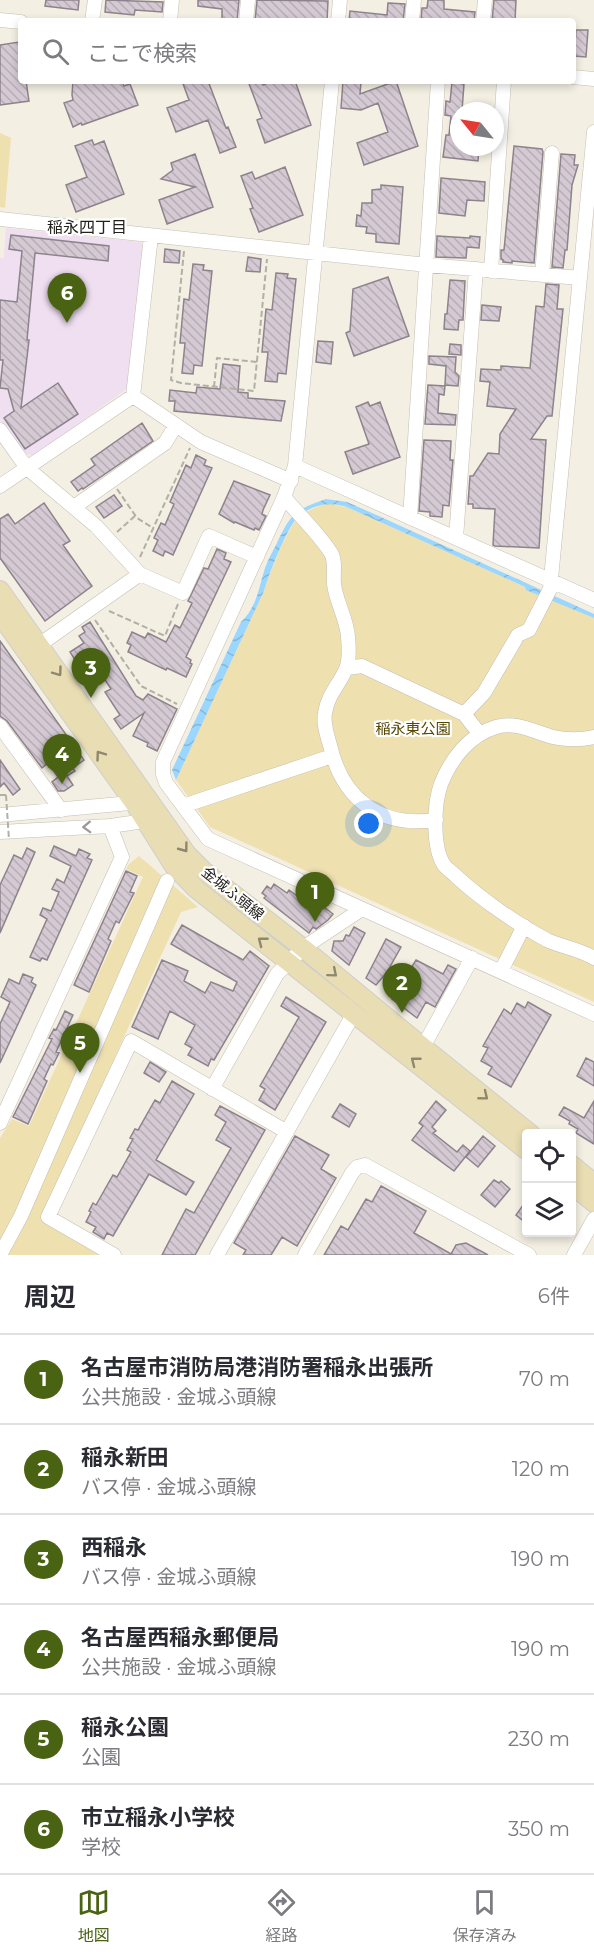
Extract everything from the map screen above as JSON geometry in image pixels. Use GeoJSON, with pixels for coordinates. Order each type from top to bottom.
{"type":"FeatureCollection","features":[{"type":"Feature","properties":{"kind":"main road","name":"金城ふ頭線"},"geometry":{"type":"LineString","coordinates":[[0,590],[142,802],[145,821],[173,865],[196,889],[522,1147]]}},
{"type":"Feature","properties":{"kind":"main road","name":"金城ふ頭線"},"geometry":{"type":"LineString","coordinates":[[0,615],[142,802],[205,872],[303,948],[525,1129]]}},
{"type":"Feature","properties":{"kind":"main road"},"geometry":{"type":"LineString","coordinates":[[576,1168],[594,1183]]}},
{"type":"Feature","properties":{"kind":"main road"},"geometry":{"type":"LineString","coordinates":[[576,1188],[594,1203]]}},
{"type":"Feature","properties":{"kind":"street"},"geometry":{"type":"LineString","coordinates":[[92,18],[95,0]]}},
{"type":"Feature","properties":{"kind":"street"},"geometry":{"type":"LineString","coordinates":[[170,18],[172,0]]}},
{"type":"Feature","properties":{"kind":"street"},"geometry":{"type":"LineString","coordinates":[[246,18],[248,0]]}},
{"type":"Feature","properties":{"kind":"street"},"geometry":{"type":"LineString","coordinates":[[338,18],[340,0]]}},
{"type":"Feature","properties":{"kind":"street"},"geometry":{"type":"LineString","coordinates":[[412,18],[414,0]]}},
{"type":"Feature","properties":{"kind":"street"},"geometry":{"type":"LineString","coordinates":[[483,18],[485,0]]}},
{"type":"Feature","properties":{"kind":"street"},"geometry":{"type":"LineString","coordinates":[[0,20],[18,22]]}},
{"type":"Feature","properties":{"kind":"street"},"geometry":{"type":"LineString","coordinates":[[576,77],[594,79]]}},
{"type":"Feature","properties":{"kind":"street"},"geometry":{"type":"LineString","coordinates":[[332,84],[295,466],[284,497],[163,762],[163,774],[166,783],[208,839],[594,1014]]}},
{"type":"Feature","properties":{"kind":"street"},"geometry":{"type":"LineString","coordinates":[[410,518],[438,84]]}},
{"type":"Feature","properties":{"kind":"street"},"geometry":{"type":"LineString","coordinates":[[491,271],[504,84]]}},
{"type":"Feature","properties":{"kind":"street"},"geometry":{"type":"LineString","coordinates":[[464,714],[484,693],[518,635],[529,630],[549,590],[594,132]]}},
{"type":"Feature","properties":{"kind":"street"},"geometry":{"type":"LineString","coordinates":[[542,275],[552,153]]}},
{"type":"Feature","properties":{"kind":"street"},"geometry":{"type":"LineString","coordinates":[[0,219],[427,265],[580,278]]}},
{"type":"Feature","properties":{"kind":"street"},"geometry":{"type":"LineString","coordinates":[[0,486],[133,396],[151,236]]}},
{"type":"Feature","properties":{"kind":"street"},"geometry":{"type":"LineString","coordinates":[[456,538],[476,269]]}},
{"type":"Feature","properties":{"kind":"street"},"geometry":{"type":"LineString","coordinates":[[133,396],[195,438],[291,481]]}},
{"type":"Feature","properties":{"kind":"street"},"geometry":{"type":"LineString","coordinates":[[74,507],[165,443],[176,425]]}},
{"type":"Feature","properties":{"kind":"street"},"geometry":{"type":"LineString","coordinates":[[0,430],[27,468],[74,507],[138,571],[183,593],[209,537],[256,557]]}},
{"type":"Feature","properties":{"kind":"street"},"geometry":{"type":"LineString","coordinates":[[295,466],[456,538],[549,590],[594,600]]}},
{"type":"Feature","properties":{"kind":"street"},"geometry":{"type":"LineString","coordinates":[[284,497],[332,555],[334,586],[348,634],[349,652],[346,668],[330,694],[324,716],[332,756],[344,783],[359,801],[392,819],[416,823],[436,820]]}},
{"type":"Feature","properties":{"kind":"street"},"geometry":{"type":"LineString","coordinates":[[39,645],[93,608],[138,571]]}},
{"type":"Feature","properties":{"kind":"street"},"geometry":{"type":"LineString","coordinates":[[346,668],[362,666],[464,714],[479,733]]}},
{"type":"Feature","properties":{"kind":"street"},"geometry":{"type":"LineString","coordinates":[[594,737],[555,738],[512,724],[479,733],[456,757],[436,796],[438,847],[444,865],[469,888],[524,926],[549,940],[583,951],[594,958]]}},
{"type":"Feature","properties":{"kind":"street"},"geometry":{"type":"LineString","coordinates":[[0,726],[61,810]]}},
{"type":"Feature","properties":{"kind":"street"},"geometry":{"type":"LineString","coordinates":[[183,806],[332,756]]}},
{"type":"Feature","properties":{"kind":"street"},"geometry":{"type":"LineString","coordinates":[[0,816],[142,802]]}},
{"type":"Feature","properties":{"kind":"street"},"geometry":{"type":"LineString","coordinates":[[5,836],[145,821]]}},
{"type":"Feature","properties":{"kind":"street"},"geometry":{"type":"LineString","coordinates":[[0,1123],[122,857],[110,826]]}},
{"type":"Feature","properties":{"kind":"street"},"geometry":{"type":"LineString","coordinates":[[0,1255],[21,1216],[167,881]]}},
{"type":"Feature","properties":{"kind":"street"},"geometry":{"type":"LineString","coordinates":[[212,1089],[277,974],[303,948],[362,909]]}},
{"type":"Feature","properties":{"kind":"street"},"geometry":{"type":"LineString","coordinates":[[501,971],[524,926]]}},
{"type":"Feature","properties":{"kind":"street"},"geometry":{"type":"LineString","coordinates":[[423,1047],[472,958]]}},
{"type":"Feature","properties":{"kind":"street"},"geometry":{"type":"LineString","coordinates":[[217,1255],[354,1013]]}},
{"type":"Feature","properties":{"kind":"street"},"geometry":{"type":"LineString","coordinates":[[114,1255],[48,1217],[131,1041],[287,1132]]}},
{"type":"Feature","properties":{"kind":"street"},"geometry":{"type":"LineString","coordinates":[[305,1255],[352,1173],[357,1167],[365,1165],[529,1255]]}},
{"type":"Feature","properties":{"kind":"street"},"geometry":{"type":"LineString","coordinates":[[574,1255],[594,1219]]}},
{"type":"Feature","properties":{"kind":"path"},"geometry":{"type":"LineString","coordinates":[[186,240],[171,380],[254,391],[268,248]]}},
{"type":"Feature","properties":{"kind":"path"},"geometry":{"type":"LineString","coordinates":[[214,387],[217,358],[257,362]]}},
{"type":"Feature","properties":{"kind":"path"},"geometry":{"type":"LineString","coordinates":[[138,571],[153,528],[195,438]]}},
{"type":"Feature","properties":{"kind":"path"},"geometry":{"type":"LineString","coordinates":[[117,488],[135,516],[153,528]]}},
{"type":"Feature","properties":{"kind":"path"},"geometry":{"type":"LineString","coordinates":[[108,540],[135,516]]}},
{"type":"Feature","properties":{"kind":"path"},"geometry":{"type":"LineString","coordinates":[[93,608],[165,636],[183,593]]}},
{"type":"Feature","properties":{"kind":"path"},"geometry":{"type":"LineString","coordinates":[[93,608],[141,686],[187,708]]}},
{"type":"Feature","properties":{"kind":"path"},"geometry":{"type":"LineString","coordinates":[[0,797],[6,795],[5,836]]}},
{"type":"Feature","properties":{"kind":"shaded area"},"geometry":{"type":"Polygon","coordinates":[[[6,228],[140,242],[143,246],[128,388],[33,456],[24,453],[0,419],[0,258],[4,258],[6,228]]]}},
{"type":"Feature","properties":{"kind":"green space"},"geometry":{"type":"Polygon","coordinates":[[[0,133],[11,138],[5,208],[0,207],[0,133]]]}},
{"type":"Feature","properties":{"kind":"green space","name":"稲永東公園"},"geometry":{"type":"Polygon","coordinates":[[[328,503],[349,508],[594,618],[594,1002],[210,827],[176,780],[289,532],[301,515],[328,503]]]}},
{"type":"Feature","properties":{"kind":"green space"},"geometry":{"type":"Polygon","coordinates":[[[139,856],[198,907],[181,912],[41,1219],[102,1255],[0,1255],[0,1138],[12,1119],[29,1126],[143,877],[126,869],[139,856]]]}},
{"type":"Feature","properties":{"kind":"water"},"geometry":{"type":"Polygon","coordinates":[[[326,499],[347,502],[381,517],[594,614],[594,618],[526,590],[525,587],[349,508],[329,504],[315,507],[297,518],[288,532],[264,591],[176,780],[172,770],[241,622],[251,610],[266,565],[282,533],[295,514],[307,506],[326,499]]]}},
{"type":"Feature","properties":{"kind":"building"},"geometry":{"type":"Polygon","coordinates":[[[46,0],[79,0],[78,10],[45,6],[46,0]]]}},
{"type":"Feature","properties":{"kind":"building"},"geometry":{"type":"Polygon","coordinates":[[[106,0],[163,2],[162,12],[135,10],[134,15],[105,12],[106,0]]]}},
{"type":"Feature","properties":{"kind":"building"},"geometry":{"type":"Polygon","coordinates":[[[198,0],[239,0],[237,18],[222,18],[222,9],[198,6],[198,0]]]}},
{"type":"Feature","properties":{"kind":"building"},"geometry":{"type":"Polygon","coordinates":[[[257,0],[328,1],[327,18],[255,18],[257,0]]]}},
{"type":"Feature","properties":{"kind":"building"},"geometry":{"type":"Polygon","coordinates":[[[428,0],[444,0],[444,9],[475,12],[474,18],[421,18],[422,8],[427,8],[428,0]]]}},
{"type":"Feature","properties":{"kind":"building"},"geometry":{"type":"Polygon","coordinates":[[[494,0],[516,0],[515,18],[492,18],[494,0]]]}},
{"type":"Feature","properties":{"kind":"building"},"geometry":{"type":"Polygon","coordinates":[[[388,3],[405,4],[403,18],[349,18],[350,11],[387,15],[388,3]]]}},
{"type":"Feature","properties":{"kind":"building"},"geometry":{"type":"Polygon","coordinates":[[[576,30],[588,30],[586,57],[576,56],[576,30]]]}},
{"type":"Feature","properties":{"kind":"building"},"geometry":{"type":"Polygon","coordinates":[[[18,42],[18,84],[26,84],[29,101],[0,105],[0,45],[18,42]]]}},
{"type":"Feature","properties":{"kind":"building"},"geometry":{"type":"Polygon","coordinates":[[[73,84],[123,84],[124,86],[130,84],[138,105],[73,127],[64,103],[73,100],[73,84]]]}},
{"type":"Feature","properties":{"kind":"building"},"geometry":{"type":"Polygon","coordinates":[[[183,84],[209,84],[236,147],[220,153],[208,120],[176,132],[167,108],[189,100],[183,84]]]}},
{"type":"Feature","properties":{"kind":"building"},"geometry":{"type":"Polygon","coordinates":[[[249,84],[296,84],[311,125],[265,143],[257,120],[262,118],[249,84]]]}},
{"type":"Feature","properties":{"kind":"building"},"geometry":{"type":"Polygon","coordinates":[[[343,84],[361,84],[360,94],[388,84],[397,84],[418,146],[364,165],[357,143],[388,132],[378,103],[361,110],[341,108],[343,84]]]}},
{"type":"Feature","properties":{"kind":"building"},"geometry":{"type":"Polygon","coordinates":[[[452,84],[464,84],[463,102],[450,102],[452,84]]]}},
{"type":"Feature","properties":{"kind":"building"},"geometry":{"type":"Polygon","coordinates":[[[446,101],[450,102],[450,116],[445,115],[446,101]]]}},
{"type":"Feature","properties":{"kind":"building"},"geometry":{"type":"Polygon","coordinates":[[[450,126],[450,156],[478,156],[478,161],[443,157],[446,135],[449,135],[450,126]]]}},
{"type":"Feature","properties":{"kind":"building"},"geometry":{"type":"Polygon","coordinates":[[[92,140],[94,145],[104,141],[124,194],[76,212],[66,185],[87,177],[75,146],[92,140]]]}},
{"type":"Feature","properties":{"kind":"building"},"geometry":{"type":"Polygon","coordinates":[[[514,146],[542,149],[543,152],[534,263],[503,262],[501,259],[501,250],[504,250],[514,146]]]}},
{"type":"Feature","properties":{"kind":"building"},"geometry":{"type":"Polygon","coordinates":[[[195,154],[213,207],[167,224],[159,200],[195,187],[161,179],[173,170],[171,163],[195,154]]]}},
{"type":"Feature","properties":{"kind":"building"},"geometry":{"type":"Polygon","coordinates":[[[561,154],[575,155],[574,165],[578,165],[572,185],[567,250],[565,250],[563,268],[552,267],[561,154]]]}},
{"type":"Feature","properties":{"kind":"building"},"geometry":{"type":"Polygon","coordinates":[[[285,167],[303,215],[259,232],[241,176],[252,172],[255,179],[285,167]]]}},
{"type":"Feature","properties":{"kind":"building"},"geometry":{"type":"Polygon","coordinates":[[[441,178],[485,182],[484,201],[467,200],[465,216],[439,213],[441,178]]]}},
{"type":"Feature","properties":{"kind":"building"},"geometry":{"type":"Polygon","coordinates":[[[381,185],[403,187],[399,244],[376,242],[376,234],[366,233],[367,227],[356,226],[357,215],[361,216],[362,203],[372,203],[372,190],[381,189],[381,185]]]}},
{"type":"Feature","properties":{"kind":"building"},"geometry":{"type":"Polygon","coordinates":[[[11,235],[109,246],[108,261],[35,253],[27,340],[29,340],[21,408],[58,383],[78,414],[25,449],[4,418],[14,411],[8,389],[0,388],[3,360],[0,360],[0,300],[17,302],[22,251],[9,249],[11,235]]]}},
{"type":"Feature","properties":{"kind":"building"},"geometry":{"type":"Polygon","coordinates":[[[437,236],[480,237],[479,248],[467,247],[466,258],[436,257],[437,236]]]}},
{"type":"Feature","properties":{"kind":"building"},"geometry":{"type":"Polygon","coordinates":[[[165,249],[180,251],[179,263],[164,262],[165,249]]]}},
{"type":"Feature","properties":{"kind":"building"},"geometry":{"type":"Polygon","coordinates":[[[248,257],[261,259],[260,272],[246,271],[248,257]]]}},
{"type":"Feature","properties":{"kind":"building"},"geometry":{"type":"Polygon","coordinates":[[[193,264],[204,265],[203,270],[212,271],[202,366],[194,365],[193,374],[182,373],[185,343],[180,343],[184,299],[189,300],[193,264]]]}},
{"type":"Feature","properties":{"kind":"building"},"geometry":{"type":"Polygon","coordinates":[[[276,273],[288,274],[287,278],[296,279],[286,374],[278,373],[277,382],[265,381],[268,352],[262,352],[266,309],[272,310],[276,273]]]}},
{"type":"Feature","properties":{"kind":"building"},"geometry":{"type":"Polygon","coordinates":[[[388,277],[409,336],[354,356],[346,333],[350,331],[353,289],[388,277]]]}},
{"type":"Feature","properties":{"kind":"building"},"geometry":{"type":"Polygon","coordinates":[[[450,280],[465,281],[463,320],[459,320],[458,330],[444,329],[450,280]]]}},
{"type":"Feature","properties":{"kind":"building"},"geometry":{"type":"Polygon","coordinates":[[[546,284],[559,285],[557,309],[563,309],[552,416],[547,416],[531,439],[546,440],[539,548],[495,546],[493,545],[495,509],[473,508],[473,504],[468,504],[470,476],[473,476],[488,453],[499,454],[500,434],[516,409],[487,406],[490,382],[480,381],[481,369],[501,370],[501,366],[530,368],[536,306],[544,307],[546,284]]]}},
{"type":"Feature","properties":{"kind":"building"},"geometry":{"type":"Polygon","coordinates":[[[482,305],[501,307],[499,321],[481,320],[482,305]]]}},
{"type":"Feature","properties":{"kind":"building"},"geometry":{"type":"Polygon","coordinates":[[[318,341],[333,342],[331,364],[316,362],[318,341]]]}},
{"type":"Feature","properties":{"kind":"building"},"geometry":{"type":"Polygon","coordinates":[[[450,344],[461,345],[461,355],[449,354],[450,344]]]}},
{"type":"Feature","properties":{"kind":"building"},"geometry":{"type":"Polygon","coordinates":[[[429,356],[456,357],[455,372],[459,376],[458,386],[445,385],[446,366],[429,364],[429,356]]]}},
{"type":"Feature","properties":{"kind":"building"},"geometry":{"type":"Polygon","coordinates":[[[223,364],[240,366],[238,392],[248,393],[248,398],[285,401],[281,421],[174,411],[175,401],[169,401],[170,390],[196,393],[197,387],[220,389],[223,364]]]}},
{"type":"Feature","properties":{"kind":"building"},"geometry":{"type":"Polygon","coordinates":[[[428,385],[445,386],[444,395],[439,394],[438,413],[456,415],[455,425],[425,424],[428,385]]]}},
{"type":"Feature","properties":{"kind":"building"},"geometry":{"type":"Polygon","coordinates":[[[368,402],[370,406],[380,402],[400,457],[353,474],[345,452],[369,444],[356,407],[368,402]]]}},
{"type":"Feature","properties":{"kind":"building"},"geometry":{"type":"Polygon","coordinates":[[[142,423],[153,441],[78,491],[71,482],[95,465],[91,459],[142,423]]]}},
{"type":"Feature","properties":{"kind":"building"},"geometry":{"type":"Polygon","coordinates":[[[424,440],[451,441],[450,460],[453,460],[449,506],[443,505],[442,517],[430,516],[430,512],[419,511],[424,440]]]}},
{"type":"Feature","properties":{"kind":"building"},"geometry":{"type":"Polygon","coordinates":[[[196,455],[206,460],[204,465],[212,468],[173,555],[165,551],[163,556],[153,551],[158,540],[154,538],[161,523],[165,525],[174,504],[170,502],[186,465],[191,468],[196,455]]]}},
{"type":"Feature","properties":{"kind":"building"},"geometry":{"type":"Polygon","coordinates":[[[234,481],[270,495],[262,514],[266,516],[259,530],[234,523],[219,514],[234,481]]]}},
{"type":"Feature","properties":{"kind":"building"},"geometry":{"type":"Polygon","coordinates":[[[114,495],[122,506],[104,518],[96,507],[114,495]]]}},
{"type":"Feature","properties":{"kind":"building"},"geometry":{"type":"Polygon","coordinates":[[[44,503],[70,541],[63,545],[92,586],[45,621],[0,558],[0,519],[8,514],[15,524],[44,503]]]}},
{"type":"Feature","properties":{"kind":"building"},"geometry":{"type":"Polygon","coordinates":[[[217,549],[226,553],[224,559],[231,562],[186,657],[191,660],[192,664],[186,677],[128,652],[131,645],[127,643],[132,632],[145,638],[148,633],[166,642],[175,625],[180,628],[192,603],[188,601],[204,568],[208,569],[217,549]]]}},
{"type":"Feature","properties":{"kind":"building"},"geometry":{"type":"Polygon","coordinates":[[[90,622],[136,696],[143,700],[148,694],[177,709],[157,751],[147,746],[148,743],[133,736],[144,713],[121,729],[114,719],[120,715],[105,692],[111,689],[89,655],[77,663],[70,652],[84,643],[79,636],[85,632],[82,627],[90,622]]]}},
{"type":"Feature","properties":{"kind":"building"},"geometry":{"type":"Polygon","coordinates":[[[0,641],[84,760],[73,768],[75,771],[67,776],[73,785],[64,791],[58,791],[52,782],[58,777],[48,763],[42,768],[7,721],[0,716],[0,641]]]}},
{"type":"Feature","properties":{"kind":"building"},"geometry":{"type":"Polygon","coordinates":[[[0,760],[20,789],[13,795],[4,783],[0,787],[0,760]]]}},
{"type":"Feature","properties":{"kind":"building"},"geometry":{"type":"Polygon","coordinates":[[[54,846],[76,856],[79,849],[90,854],[87,858],[92,860],[47,960],[42,958],[40,961],[30,957],[47,919],[40,915],[43,908],[51,911],[59,892],[52,889],[57,879],[64,883],[71,866],[50,856],[54,846]]]}},
{"type":"Feature","properties":{"kind":"building"},"geometry":{"type":"Polygon","coordinates":[[[27,848],[35,852],[0,933],[0,885],[14,855],[22,859],[27,848]]]}},
{"type":"Feature","properties":{"kind":"building"},"geometry":{"type":"Polygon","coordinates":[[[126,871],[137,876],[130,892],[134,893],[119,923],[116,921],[108,939],[111,941],[89,992],[74,985],[126,871]]]}},
{"type":"Feature","properties":{"kind":"building"},"geometry":{"type":"Polygon","coordinates":[[[274,884],[287,893],[289,890],[300,898],[302,895],[317,906],[319,903],[333,914],[316,929],[313,927],[309,933],[264,898],[266,896],[262,893],[267,886],[271,889],[274,884]]]}},
{"type":"Feature","properties":{"kind":"building"},"geometry":{"type":"Polygon","coordinates":[[[182,925],[243,960],[250,951],[269,966],[214,1060],[211,1059],[208,1066],[188,1055],[192,1048],[185,1044],[195,1025],[170,1011],[158,1039],[132,1027],[162,960],[188,971],[184,981],[205,993],[211,982],[233,991],[237,982],[171,944],[182,925]]]}},
{"type":"Feature","properties":{"kind":"building"},"geometry":{"type":"Polygon","coordinates":[[[354,927],[365,933],[349,965],[332,951],[334,941],[343,941],[354,927]]]}},
{"type":"Feature","properties":{"kind":"building"},"geometry":{"type":"Polygon","coordinates":[[[386,939],[401,947],[387,972],[376,985],[366,978],[386,939]]]}},
{"type":"Feature","properties":{"kind":"building"},"geometry":{"type":"Polygon","coordinates":[[[416,960],[443,974],[448,965],[456,969],[435,1007],[426,1002],[417,1018],[392,999],[416,960]]]}},
{"type":"Feature","properties":{"kind":"building"},"geometry":{"type":"Polygon","coordinates":[[[23,974],[33,978],[31,982],[36,985],[0,1063],[0,1024],[10,1002],[1,997],[9,979],[19,984],[23,974]]]}},
{"type":"Feature","properties":{"kind":"building"},"geometry":{"type":"Polygon","coordinates":[[[286,997],[326,1022],[275,1110],[259,1100],[265,1089],[260,1086],[299,1017],[281,1006],[286,997]]]}},
{"type":"Feature","properties":{"kind":"building"},"geometry":{"type":"Polygon","coordinates":[[[528,1002],[551,1015],[511,1087],[488,1074],[492,1067],[481,1061],[488,1048],[483,1046],[504,1009],[511,1014],[517,1003],[525,1008],[528,1002]]]}},
{"type":"Feature","properties":{"kind":"building"},"geometry":{"type":"Polygon","coordinates":[[[65,1011],[73,1015],[56,1052],[59,1053],[44,1079],[47,1081],[28,1124],[13,1117],[52,1039],[49,1038],[54,1029],[56,1030],[65,1011]]]}},
{"type":"Feature","properties":{"kind":"building"},"geometry":{"type":"Polygon","coordinates":[[[586,1058],[594,1062],[594,1086],[577,1076],[586,1058]]]}},
{"type":"Feature","properties":{"kind":"building"},"geometry":{"type":"Polygon","coordinates":[[[150,1062],[166,1072],[159,1082],[144,1073],[150,1062]]]}},
{"type":"Feature","properties":{"kind":"building"},"geometry":{"type":"Polygon","coordinates":[[[172,1081],[194,1094],[156,1160],[194,1182],[186,1195],[149,1174],[113,1236],[107,1233],[104,1239],[93,1232],[96,1227],[86,1222],[91,1212],[89,1211],[93,1203],[96,1205],[113,1175],[117,1177],[131,1152],[127,1150],[135,1129],[138,1130],[155,1100],[160,1103],[172,1081]]]}},
{"type":"Feature","properties":{"kind":"building"},"geometry":{"type":"Polygon","coordinates":[[[436,1101],[446,1110],[432,1127],[436,1131],[433,1133],[457,1152],[463,1145],[470,1151],[454,1171],[412,1140],[423,1126],[419,1123],[436,1101]]]}},
{"type":"Feature","properties":{"kind":"building"},"geometry":{"type":"Polygon","coordinates":[[[594,1101],[594,1144],[576,1133],[578,1129],[559,1115],[564,1107],[584,1118],[594,1101]]]}},
{"type":"Feature","properties":{"kind":"building"},"geometry":{"type":"Polygon","coordinates":[[[340,1104],[356,1114],[349,1127],[332,1117],[340,1104]]]}},
{"type":"Feature","properties":{"kind":"building"},"geometry":{"type":"Polygon","coordinates":[[[220,1106],[265,1130],[195,1255],[162,1255],[186,1209],[194,1213],[231,1148],[216,1140],[226,1122],[215,1115],[220,1106]]]}},
{"type":"Feature","properties":{"kind":"building"},"geometry":{"type":"Polygon","coordinates":[[[295,1136],[329,1155],[321,1169],[336,1178],[297,1246],[282,1237],[271,1255],[243,1255],[246,1250],[234,1243],[295,1136]]]}},
{"type":"Feature","properties":{"kind":"building"},"geometry":{"type":"Polygon","coordinates":[[[483,1136],[495,1146],[478,1167],[466,1157],[483,1136]]]}},
{"type":"Feature","properties":{"kind":"building"},"geometry":{"type":"Polygon","coordinates":[[[494,1180],[499,1183],[501,1181],[510,1189],[495,1207],[481,1195],[494,1180]]]}},
{"type":"Feature","properties":{"kind":"building"},"geometry":{"type":"Polygon","coordinates":[[[381,1186],[426,1211],[414,1233],[451,1254],[456,1245],[466,1243],[488,1255],[324,1255],[341,1226],[348,1230],[366,1199],[372,1202],[381,1186]]]}},
{"type":"Feature","properties":{"kind":"building"},"geometry":{"type":"Polygon","coordinates":[[[522,1207],[522,1220],[516,1215],[522,1207]]]}},
{"type":"Feature","properties":{"kind":"place","name":"市立稲永小学校"},"geometry":{"type":"Point","coordinates":[67,323]}},
{"type":"Feature","properties":{"kind":"place","name":"西稲永"},"geometry":{"type":"Point","coordinates":[91,698]}},
{"type":"Feature","properties":{"kind":"place","name":"名古屋西稲永郵便局"},"geometry":{"type":"Point","coordinates":[62,784]}},
{"type":"Feature","properties":{"kind":"place","name":"名古屋市消防局港消防署稲永出張所"},"geometry":{"type":"Point","coordinates":[315,922]}},
{"type":"Feature","properties":{"kind":"place","name":"稲永新田"},"geometry":{"type":"Point","coordinates":[402,1013]}},
{"type":"Feature","properties":{"kind":"place","name":"稲永公園"},"geometry":{"type":"Point","coordinates":[80,1073]}},
{"type":"Feature","properties":{"kind":"district","name":"稲永四丁目"},"geometry":{"type":"Point","coordinates":[87,227]}}]}
